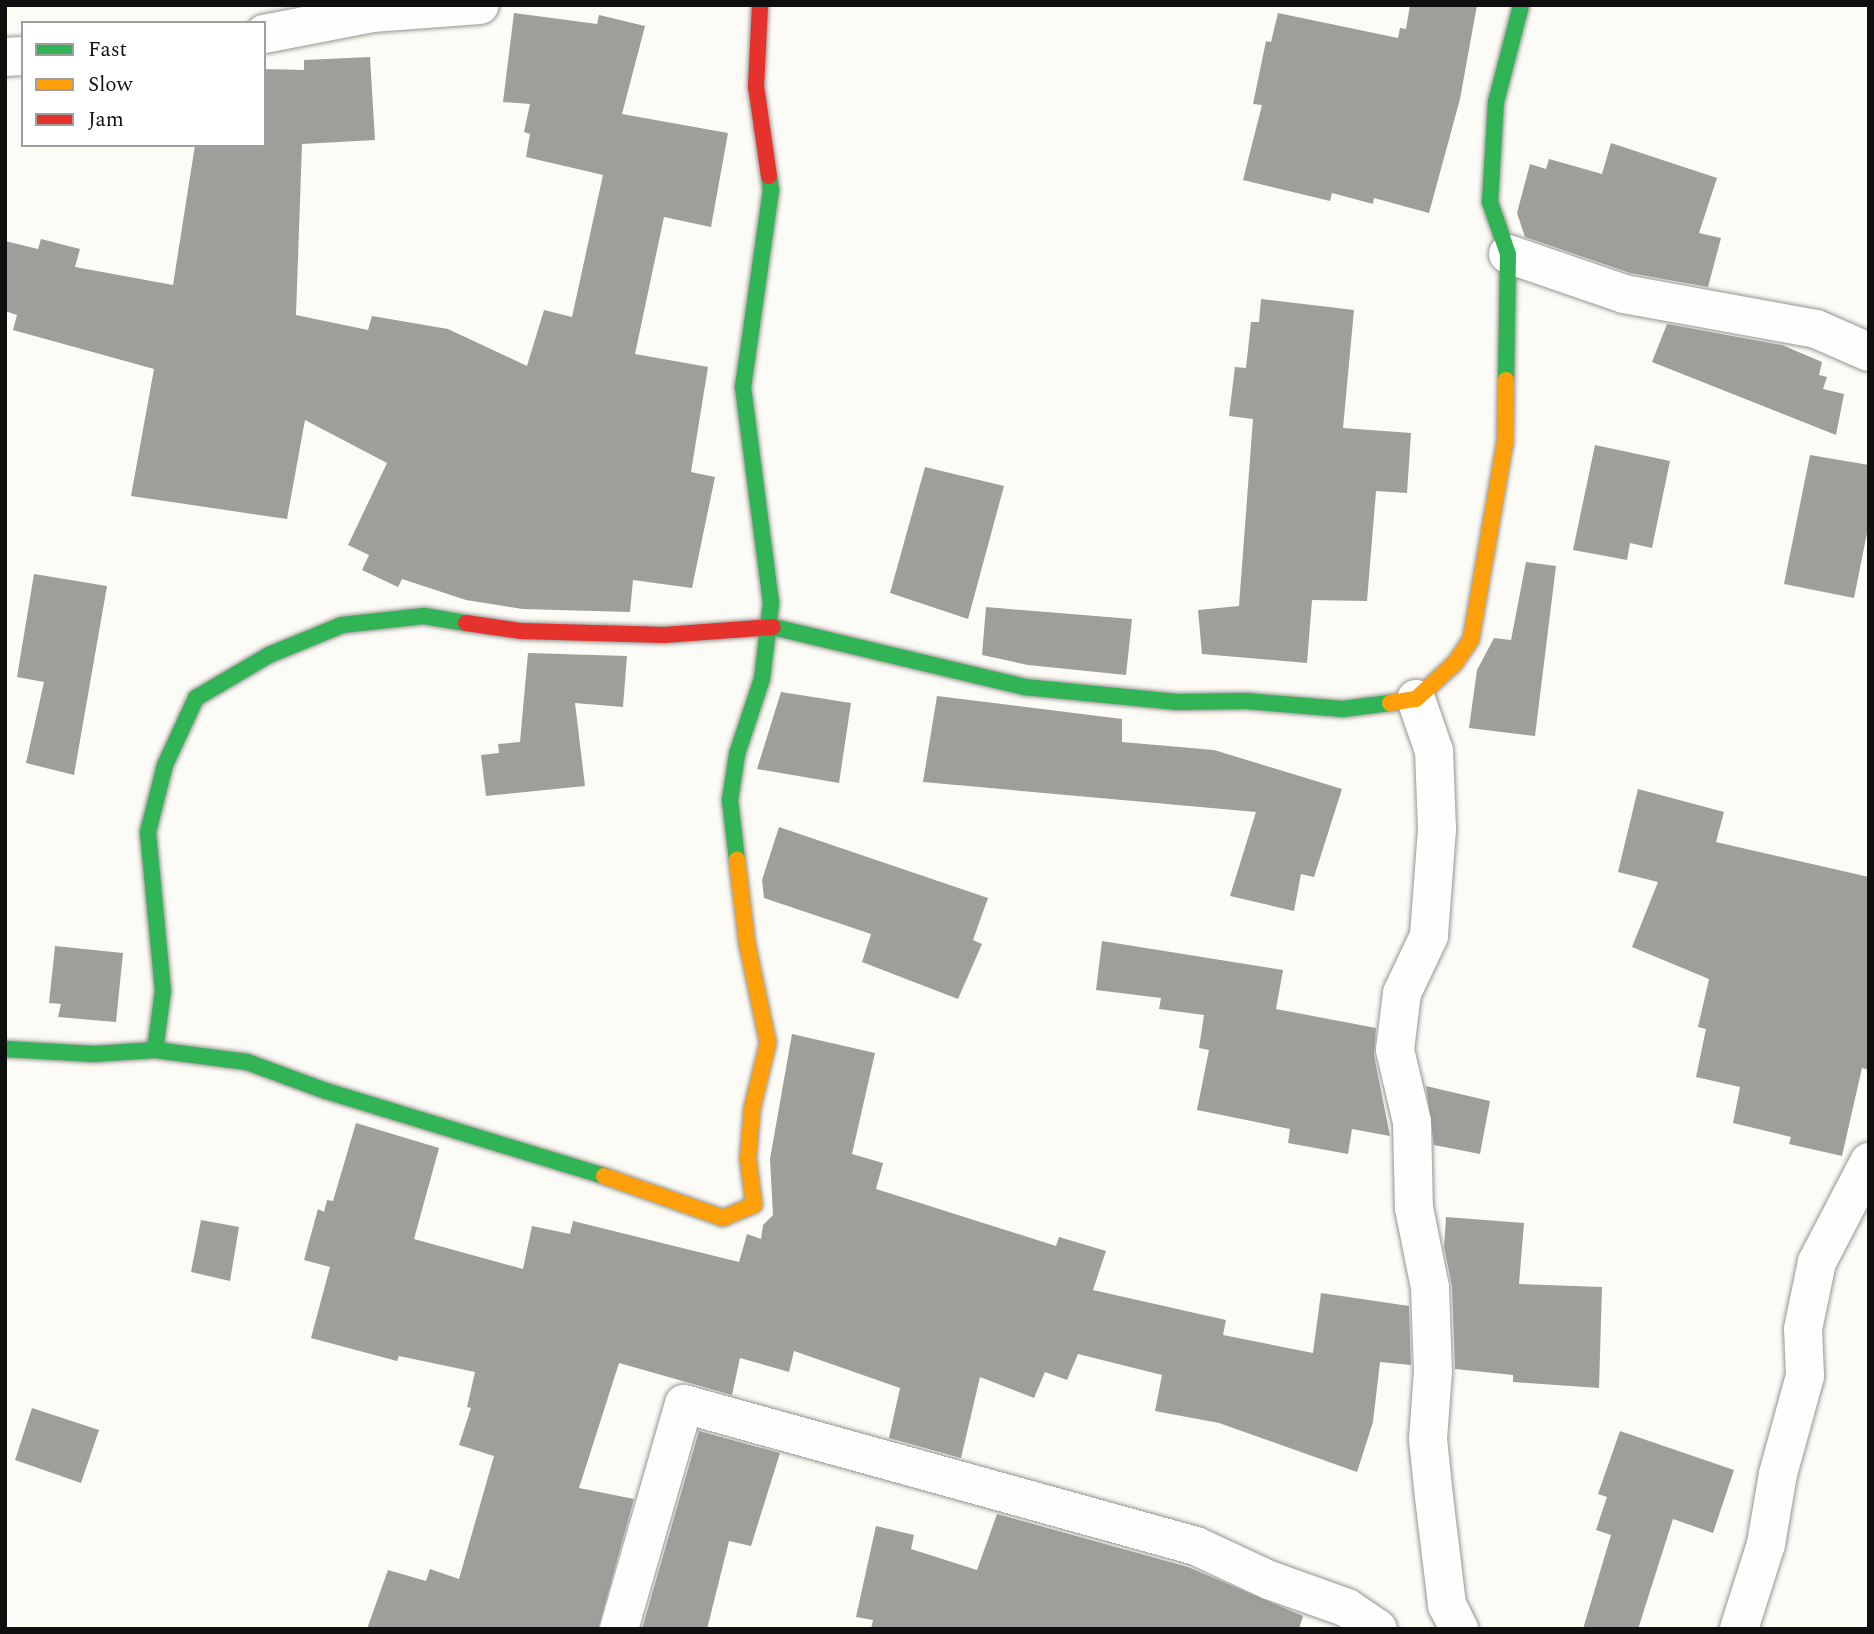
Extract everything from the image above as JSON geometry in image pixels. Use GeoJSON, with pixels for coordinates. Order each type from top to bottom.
{"type":"FeatureCollection","features":[{"type":"Feature","properties":{"kind":"street"},"geometry":{"type":"LineString","coordinates":[[266,34],[372,13],[480,5]]}},
{"type":"Feature","properties":{"kind":"street"},"geometry":{"type":"LineString","coordinates":[[5,1049],[94,1054],[155,1050],[247,1062],[326,1091],[633,1185],[693,1211],[723,1218],[754,1205],[748,1159],[752,1109],[768,1043],[747,943],[730,800],[737,754],[762,679],[771,603],[743,387],[771,190],[756,86],[760,5]]}},
{"type":"Feature","properties":{"kind":"street"},"geometry":{"type":"LineString","coordinates":[[155,1050],[163,991],[148,832],[165,765],[196,698],[269,654],[342,625],[424,616],[521,631],[664,635],[768,626],[1024,687],[1177,702],[1245,701],[1343,709],[1416,699],[1455,663],[1471,639],[1504,443],[1508,254],[1490,202],[1496,102],[1521,5]]}},
{"type":"Feature","properties":{"kind":"street"},"geometry":{"type":"LineString","coordinates":[[1508,254],[1623,293],[1816,330],[1869,352]]}},
{"type":"Feature","properties":{"kind":"street"},"geometry":{"type":"LineString","coordinates":[[1416,699],[1434,751],[1437,829],[1429,936],[1402,993],[1395,1050],[1412,1122],[1414,1208],[1430,1287],[1433,1371],[1428,1438],[1434,1497],[1447,1605],[1459,1629]]}},
{"type":"Feature","properties":{"kind":"street"},"geometry":{"type":"LineString","coordinates":[[1739,1629],[1766,1544],[1778,1474],[1805,1376],[1802,1329],[1817,1262],[1869,1162]]}},
{"type":"Feature","properties":{"kind":"street"},"geometry":{"type":"LineString","coordinates":[[619,1629],[684,1404],[1196,1546],[1269,1580],[1347,1608],[1377,1629]]}},
{"type":"Feature","properties":{"kind":"building"},"geometry":{"type":"Polygon","coordinates":[[[1410,5],[1477,5],[1460,99],[1429,213],[1374,198],[1373,204],[1332,193],[1330,201],[1243,180],[1262,105],[1253,104],[1266,41],[1271,42],[1278,13],[1398,38],[1400,28],[1406,29],[1410,5]]]}},
{"type":"Feature","properties":{"kind":"building"},"geometry":{"type":"Polygon","coordinates":[[[514,13],[597,24],[599,15],[645,26],[622,114],[728,133],[711,227],[664,217],[635,354],[708,367],[691,472],[715,477],[692,588],[633,580],[630,612],[523,609],[466,600],[402,579],[398,587],[362,570],[369,555],[348,545],[387,463],[305,420],[287,519],[131,496],[154,369],[13,330],[17,315],[5,311],[5,241],[38,249],[41,239],[80,249],[75,267],[173,285],[195,147],[266,147],[266,69],[304,70],[304,60],[370,57],[375,140],[302,144],[296,315],[368,330],[372,316],[448,329],[527,366],[544,310],[572,317],[603,175],[526,157],[530,134],[524,132],[530,104],[503,102],[514,13]]]}},
{"type":"Feature","properties":{"kind":"building"},"geometry":{"type":"Polygon","coordinates":[[[1611,143],[1717,178],[1699,233],[1721,238],[1708,287],[1630,273],[1525,237],[1517,213],[1530,164],[1546,169],[1549,159],[1602,174],[1611,143]]]}},
{"type":"Feature","properties":{"kind":"building"},"geometry":{"type":"Polygon","coordinates":[[[1261,299],[1354,310],[1343,428],[1411,433],[1407,493],[1376,491],[1367,601],[1312,600],[1307,663],[1202,654],[1198,610],[1239,606],[1253,419],[1229,416],[1235,367],[1246,368],[1251,322],[1259,322],[1261,299]]]}},
{"type":"Feature","properties":{"kind":"building"},"geometry":{"type":"Polygon","coordinates":[[[1667,324],[1782,345],[1822,362],[1819,375],[1827,377],[1823,389],[1844,394],[1836,435],[1652,362],[1667,324]]]}},
{"type":"Feature","properties":{"kind":"building"},"geometry":{"type":"Polygon","coordinates":[[[1595,445],[1670,461],[1652,548],[1630,543],[1627,560],[1573,550],[1595,445]]]}},
{"type":"Feature","properties":{"kind":"building"},"geometry":{"type":"Polygon","coordinates":[[[1810,455],[1869,465],[1869,523],[1854,598],[1784,584],[1810,455]]]}},
{"type":"Feature","properties":{"kind":"building"},"geometry":{"type":"Polygon","coordinates":[[[925,467],[1004,486],[968,619],[890,593],[925,467]]]}},
{"type":"Feature","properties":{"kind":"building"},"geometry":{"type":"Polygon","coordinates":[[[1526,562],[1556,566],[1535,736],[1469,728],[1477,670],[1494,638],[1511,640],[1526,562]]]}},
{"type":"Feature","properties":{"kind":"building"},"geometry":{"type":"Polygon","coordinates":[[[34,574],[107,586],[74,775],[26,763],[44,682],[17,677],[34,574]]]}},
{"type":"Feature","properties":{"kind":"building"},"geometry":{"type":"Polygon","coordinates":[[[986,607],[1132,619],[1126,675],[1028,665],[982,655],[986,607]]]}},
{"type":"Feature","properties":{"kind":"building"},"geometry":{"type":"Polygon","coordinates":[[[528,653],[627,656],[623,707],[575,703],[585,786],[486,796],[481,755],[499,753],[498,744],[520,742],[528,653]]]}},
{"type":"Feature","properties":{"kind":"building"},"geometry":{"type":"Polygon","coordinates":[[[781,692],[851,703],[839,783],[757,769],[781,692]]]}},
{"type":"Feature","properties":{"kind":"building"},"geometry":{"type":"Polygon","coordinates":[[[937,696],[1122,719],[1122,742],[1214,750],[1342,789],[1314,877],[1301,874],[1294,911],[1230,896],[1256,812],[923,782],[937,696]]]}},
{"type":"Feature","properties":{"kind":"building"},"geometry":{"type":"Polygon","coordinates":[[[1638,789],[1724,812],[1716,842],[1869,877],[1869,1070],[1862,1068],[1842,1156],[1789,1144],[1791,1137],[1733,1123],[1740,1087],[1696,1077],[1706,1029],[1698,1027],[1709,979],[1632,947],[1658,882],[1618,872],[1638,789]]]}},
{"type":"Feature","properties":{"kind":"building"},"geometry":{"type":"Polygon","coordinates":[[[779,827],[988,898],[973,940],[982,944],[958,999],[862,962],[871,934],[764,898],[762,880],[779,827]]]}},
{"type":"Feature","properties":{"kind":"building"},"geometry":{"type":"Polygon","coordinates":[[[1102,941],[1283,970],[1276,1009],[1376,1028],[1374,1055],[1390,1136],[1352,1129],[1348,1154],[1288,1143],[1290,1129],[1197,1110],[1209,1050],[1199,1048],[1204,1015],[1159,1009],[1161,998],[1096,990],[1102,941]]]}},
{"type":"Feature","properties":{"kind":"building"},"geometry":{"type":"Polygon","coordinates":[[[55,946],[123,953],[116,1022],[58,1017],[61,1004],[49,1003],[55,946]]]}},
{"type":"Feature","properties":{"kind":"building"},"geometry":{"type":"Polygon","coordinates":[[[792,1034],[875,1053],[852,1154],[883,1163],[876,1189],[1056,1246],[1059,1237],[1106,1251],[1093,1290],[1226,1320],[1223,1335],[1313,1353],[1321,1293],[1409,1306],[1411,1365],[1380,1362],[1373,1422],[1357,1472],[1219,1423],[1155,1411],[1162,1375],[1078,1354],[1067,1380],[1045,1372],[1034,1398],[980,1377],[961,1458],[889,1438],[900,1388],[794,1351],[789,1372],[740,1358],[732,1395],[619,1363],[579,1488],[634,1499],[598,1629],[367,1629],[388,1570],[426,1581],[430,1569],[459,1579],[494,1456],[459,1445],[471,1408],[467,1407],[475,1372],[399,1356],[397,1361],[311,1338],[330,1267],[304,1260],[318,1209],[324,1212],[327,1200],[333,1201],[356,1123],[439,1148],[414,1239],[523,1269],[532,1226],[570,1234],[573,1221],[739,1262],[747,1234],[761,1239],[763,1225],[773,1215],[770,1159],[792,1034]]]}},
{"type":"Feature","properties":{"kind":"building"},"geometry":{"type":"Polygon","coordinates":[[[1426,1086],[1490,1101],[1480,1154],[1434,1145],[1426,1086]]]}},
{"type":"Feature","properties":{"kind":"building"},"geometry":{"type":"Polygon","coordinates":[[[1446,1217],[1524,1223],[1519,1284],[1602,1287],[1599,1388],[1513,1382],[1513,1375],[1455,1369],[1452,1286],[1444,1247],[1446,1217]]]}},
{"type":"Feature","properties":{"kind":"building"},"geometry":{"type":"Polygon","coordinates":[[[201,1220],[239,1227],[230,1281],[191,1272],[201,1220]]]}},
{"type":"Feature","properties":{"kind":"building"},"geometry":{"type":"Polygon","coordinates":[[[32,1408],[99,1430],[81,1483],[15,1460],[32,1408]]]}},
{"type":"Feature","properties":{"kind":"building"},"geometry":{"type":"Polygon","coordinates":[[[699,1431],[780,1453],[751,1546],[729,1541],[707,1629],[642,1629],[699,1431]]]}},
{"type":"Feature","properties":{"kind":"building"},"geometry":{"type":"Polygon","coordinates":[[[1620,1431],[1734,1470],[1713,1533],[1673,1519],[1638,1629],[1583,1629],[1611,1535],[1596,1530],[1607,1497],[1598,1494],[1620,1431]]]}},
{"type":"Feature","properties":{"kind":"building"},"geometry":{"type":"Polygon","coordinates":[[[997,1514],[1188,1567],[1303,1616],[1299,1629],[871,1629],[873,1620],[856,1617],[876,1526],[914,1535],[911,1549],[977,1570],[997,1514]]]}},
{"type":"Feature","properties":{"kind":"traffic: fast"},"geometry":{"type":"LineString","coordinates":[[1506,380],[1508,254],[1490,202],[1496,102],[1521,5]]}},
{"type":"Feature","properties":{"kind":"traffic: fast"},"geometry":{"type":"LineString","coordinates":[[737,860],[730,800],[737,754],[762,679],[771,603],[743,387],[771,190],[769,176]]}},
{"type":"Feature","properties":{"kind":"traffic: fast"},"geometry":{"type":"LineString","coordinates":[[155,1050],[163,991],[148,832],[165,765],[196,698],[269,655],[342,625],[424,616],[466,623]]}},
{"type":"Feature","properties":{"kind":"traffic: fast"},"geometry":{"type":"LineString","coordinates":[[773,627],[1024,687],[1177,702],[1245,701],[1343,709],[1390,703]]}},
{"type":"Feature","properties":{"kind":"traffic: fast"},"geometry":{"type":"LineString","coordinates":[[5,1049],[94,1054],[155,1050],[247,1062],[326,1091],[604,1176]]}},
{"type":"Feature","properties":{"kind":"traffic: slow"},"geometry":{"type":"LineString","coordinates":[[1390,703],[1416,699],[1455,663],[1471,639],[1505,443],[1506,380]]}},
{"type":"Feature","properties":{"kind":"traffic: slow"},"geometry":{"type":"LineString","coordinates":[[604,1176],[723,1218],[754,1205],[748,1159],[752,1109],[768,1043],[747,943],[737,860]]}},
{"type":"Feature","properties":{"kind":"traffic: jam"},"geometry":{"type":"LineString","coordinates":[[760,5],[756,86],[769,176]]}},
{"type":"Feature","properties":{"kind":"traffic: jam"},"geometry":{"type":"LineString","coordinates":[[466,623],[521,631],[664,635],[773,627]]}}]}
